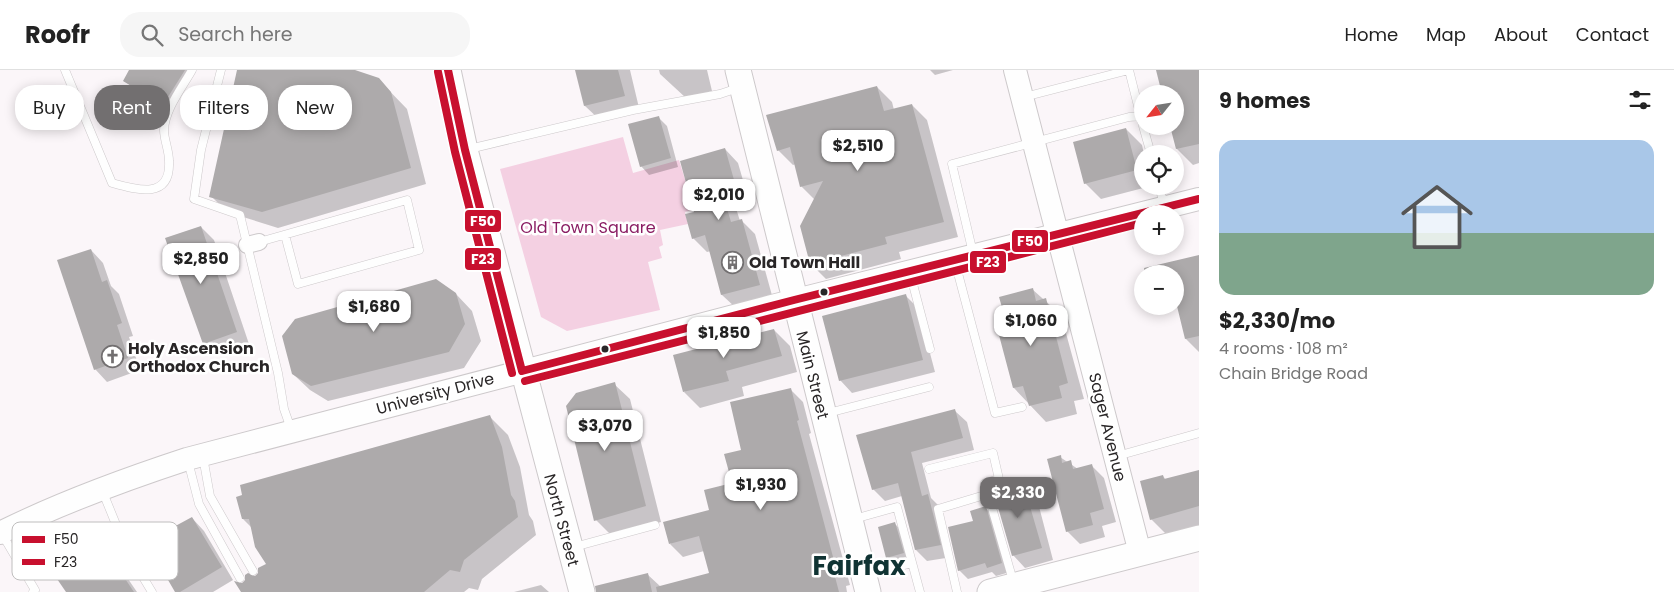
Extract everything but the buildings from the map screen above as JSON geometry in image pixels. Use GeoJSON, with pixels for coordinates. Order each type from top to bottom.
{"type":"FeatureCollection","features":[{"type":"Feature","properties":{"kind":"main road","name":"North Street"},"geometry":{"type":"LineString","coordinates":[[448,70],[482,219],[582,592]]}},
{"type":"Feature","properties":{"kind":"main road","name":"Main Street"},"geometry":{"type":"LineString","coordinates":[[740,78],[866,583]]}},
{"type":"Feature","properties":{"kind":"main road"},"geometry":{"type":"LineString","coordinates":[[990,592],[1199,538]]}},
{"type":"Feature","properties":{"kind":"street","name":"Sager Avenue"},"geometry":{"type":"LineString","coordinates":[[1015,70],[1140,553]]}},
{"type":"Feature","properties":{"kind":"street","name":"University Drive"},"geometry":{"type":"LineString","coordinates":[[23,522],[49,509],[102,488],[195,457],[794,300],[1058,234],[1162,197],[1199,199]]}},
{"type":"Feature","properties":{"kind":"lane"},"geometry":{"type":"LineString","coordinates":[[65,70],[112,183],[132,189],[154,190],[163,184],[169,174],[170,160],[164,130],[169,112],[192,70]]}},
{"type":"Feature","properties":{"kind":"lane"},"geometry":{"type":"LineString","coordinates":[[221,70],[201,150],[194,199],[240,215],[253,243],[284,409],[292,431]]}},
{"type":"Feature","properties":{"kind":"lane"},"geometry":{"type":"LineString","coordinates":[[1022,98],[1129,70],[1134,89]]}},
{"type":"Feature","properties":{"kind":"lane"},"geometry":{"type":"LineString","coordinates":[[465,150],[633,110],[720,94],[740,78]]}},
{"type":"Feature","properties":{"kind":"lane"},"geometry":{"type":"LineString","coordinates":[[1022,407],[996,413],[964,258],[952,164],[1129,117],[1134,118]]}},
{"type":"Feature","properties":{"kind":"lane"},"geometry":{"type":"LineString","coordinates":[[253,243],[407,200],[420,250],[298,284],[285,235]]}},
{"type":"Feature","properties":{"kind":"lane"},"geometry":{"type":"LineString","coordinates":[[910,271],[930,349]]}},
{"type":"Feature","properties":{"kind":"lane"},"geometry":{"type":"LineString","coordinates":[[823,414],[929,386]]}},
{"type":"Feature","properties":{"kind":"lane"},"geometry":{"type":"LineString","coordinates":[[1116,456],[1199,433]]}},
{"type":"Feature","properties":{"kind":"lane"},"geometry":{"type":"LineString","coordinates":[[929,469],[993,453],[999,478],[985,482],[1014,586]]}},
{"type":"Feature","properties":{"kind":"lane"},"geometry":{"type":"LineString","coordinates":[[195,457],[210,496],[253,570]]}},
{"type":"Feature","properties":{"kind":"lane"},"geometry":{"type":"LineString","coordinates":[[195,457],[198,504],[240,578]]}},
{"type":"Feature","properties":{"kind":"lane"},"geometry":{"type":"LineString","coordinates":[[102,488],[115,522]]}},
{"type":"Feature","properties":{"kind":"lane"},"geometry":{"type":"LineString","coordinates":[[957,592],[938,509],[988,494]]}},
{"type":"Feature","properties":{"kind":"lane"},"geometry":{"type":"LineString","coordinates":[[850,520],[897,507],[920,592]]}},
{"type":"Feature","properties":{"kind":"lane"},"geometry":{"type":"LineString","coordinates":[[570,548],[655,525]]}},
{"type":"Feature","properties":{"kind":"lane"},"geometry":{"type":"LineString","coordinates":[[1,533],[12,551]]}},
{"type":"Feature","properties":{"kind":"lane"},"geometry":{"type":"LineString","coordinates":[[866,583],[912,563]]}},
{"type":"Feature","properties":{"kind":"lane"},"geometry":{"type":"LineString","coordinates":[[30,580],[36,590],[33,592]]}},
{"type":"Feature","properties":{"kind":"lane"},"geometry":{"type":"LineString","coordinates":[[145,580],[152,592]]}},
{"type":"Feature","properties":{"kind":"green space","name":"Old Town Square"},"geometry":{"type":"Polygon","coordinates":[[[623,137],[633,173],[679,160],[687,186],[707,180],[714,204],[685,212],[688,224],[660,230],[663,245],[659,247],[662,258],[648,262],[660,310],[567,331],[541,317],[500,169],[623,137]]]}},
{"type":"Feature","properties":{"kind":"transit line","name":"F50"},"geometry":{"type":"LineString","coordinates":[[448,70],[465,150],[522,371]]}},
{"type":"Feature","properties":{"kind":"transit line","name":"F23"},"geometry":{"type":"LineString","coordinates":[[438,72],[455,152],[512,373]]}},
{"type":"Feature","properties":{"kind":"transit line","name":"F50"},"geometry":{"type":"LineString","coordinates":[[522,371],[794,300],[1199,199]]}},
{"type":"Feature","properties":{"kind":"transit line","name":"F23"},"geometry":{"type":"LineString","coordinates":[[525,381],[1134,225]]}},
{"type":"Feature","properties":{"kind":"place","name":"Old Town Hall"},"geometry":{"type":"Point","coordinates":[733,262]}},
{"type":"Feature","properties":{"kind":"place","name":"Holy Ascension Orthodox Church"},"geometry":{"type":"Point","coordinates":[112,357]}},
{"type":"Feature","properties":{"kind":"district","name":"Fairfax"},"geometry":{"type":"Point","coordinates":[859,566]}}]}
